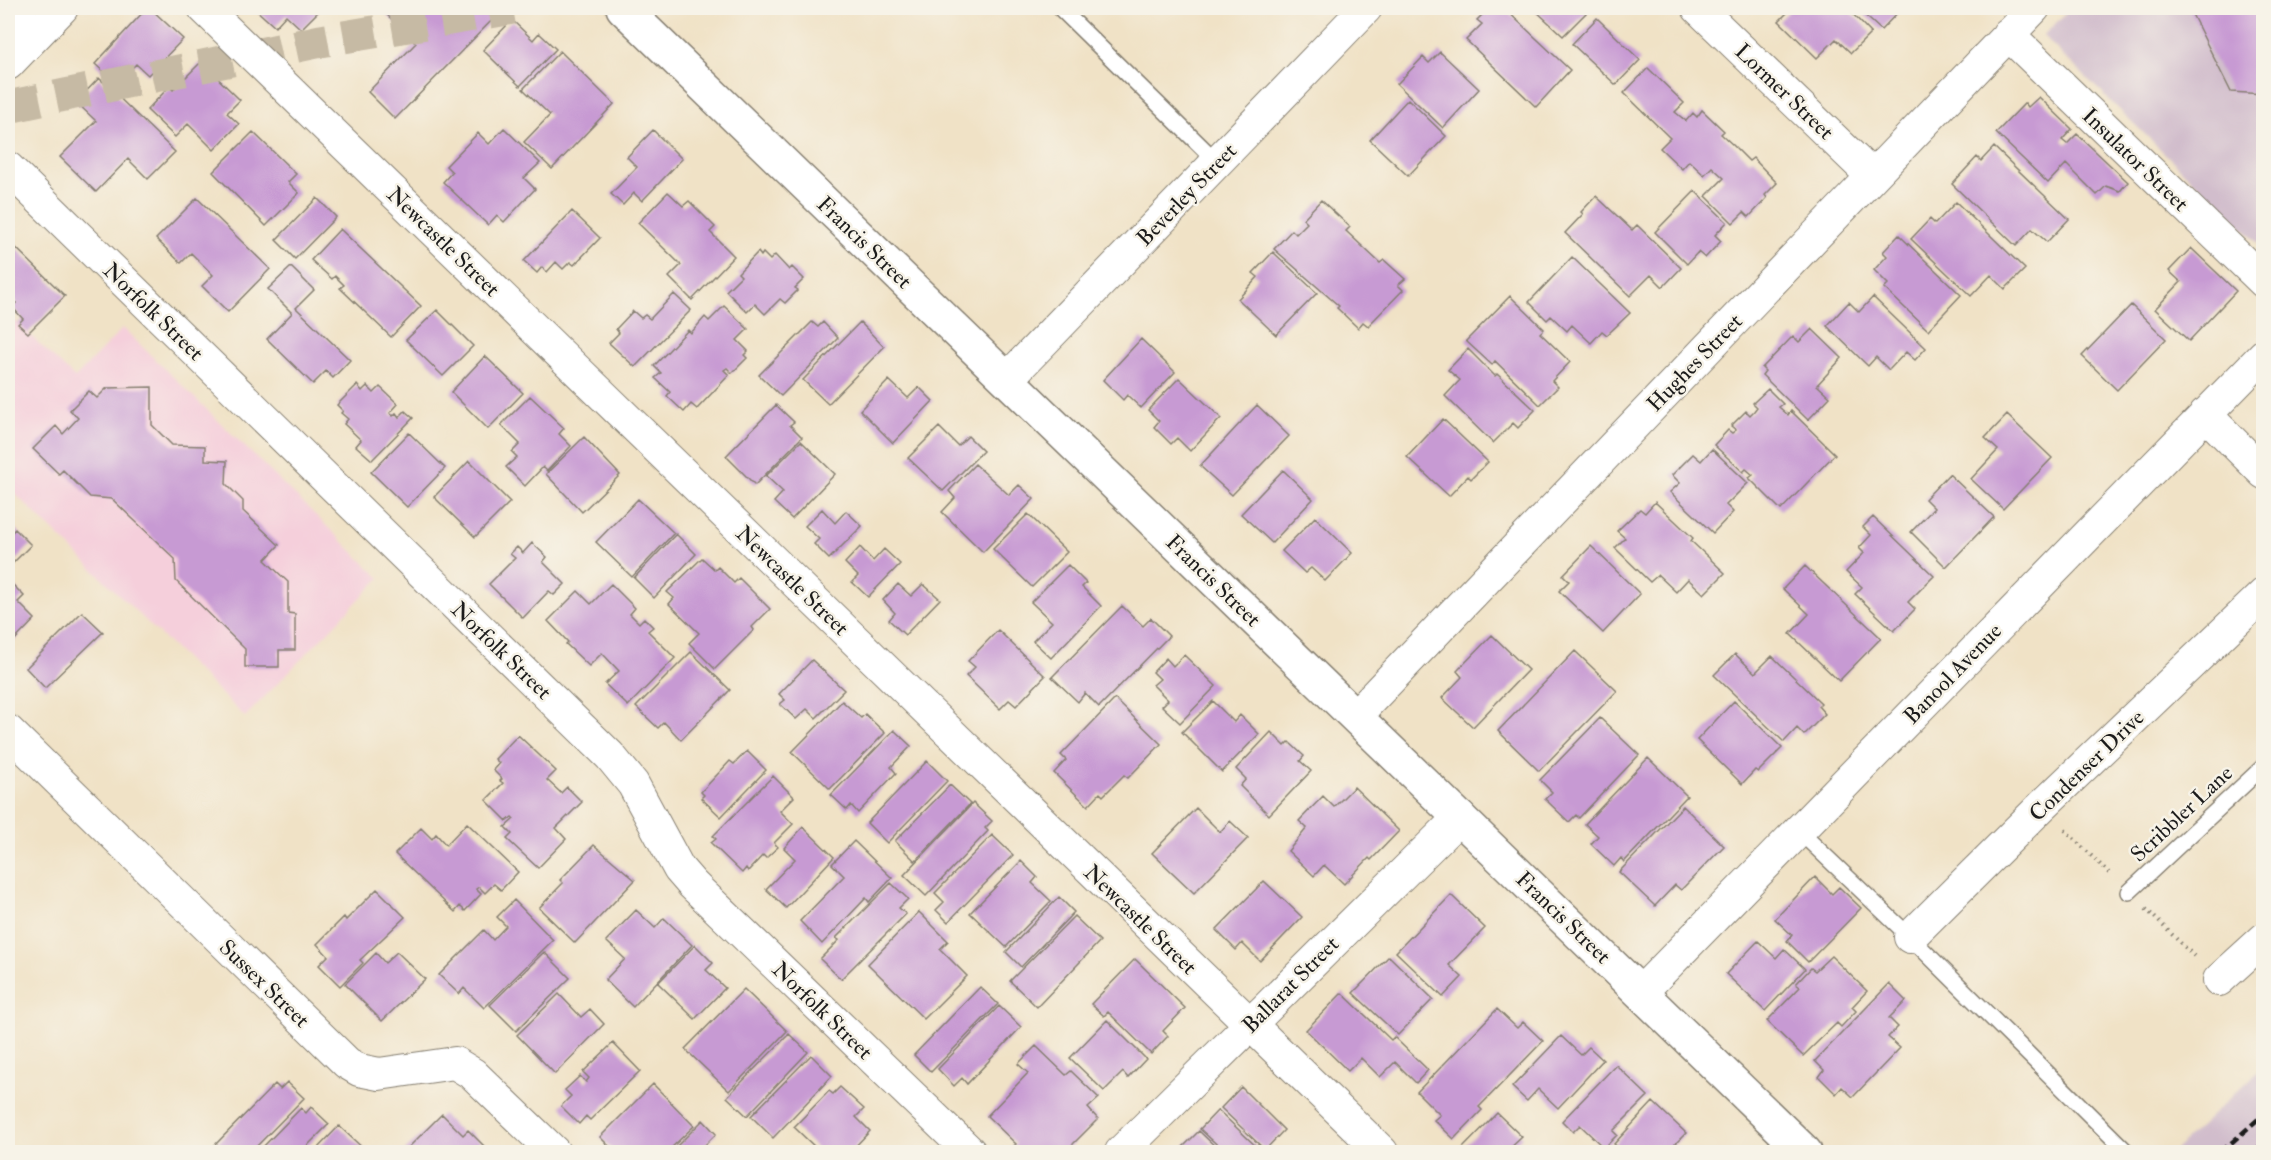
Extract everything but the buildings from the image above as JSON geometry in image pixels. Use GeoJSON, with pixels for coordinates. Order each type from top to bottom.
{"type":"FeatureCollection","features":[{"type":"Feature","properties":{"kind":"main road","name":"Francis Street"},"geometry":{"type":"LineString","coordinates":[[623,8],[1805,1152]]}},
{"type":"Feature","properties":{"kind":"street"},"geometry":{"type":"LineString","coordinates":[[8,21],[21,8]]}},
{"type":"Feature","properties":{"kind":"street"},"geometry":{"type":"LineString","coordinates":[[8,64],[62,8]]}},
{"type":"Feature","properties":{"kind":"street","name":"Newcastle Street"},"geometry":{"type":"LineString","coordinates":[[204,8],[1382,1152]]}},
{"type":"Feature","properties":{"kind":"street","name":"Beverley Street"},"geometry":{"type":"LineString","coordinates":[[1006,380],[1366,8]]}},
{"type":"Feature","properties":{"kind":"street","name":"Lormer Street"},"geometry":{"type":"LineString","coordinates":[[1698,8],[1872,176]]}},
{"type":"Feature","properties":{"kind":"street","name":"Hughes Street"},"geometry":{"type":"LineString","coordinates":[[1354,716],[2034,8]]}},
{"type":"Feature","properties":{"kind":"street","name":"Insulator Street"},"geometry":{"type":"LineString","coordinates":[[2008,34],[2264,282]]}},
{"type":"Feature","properties":{"kind":"street","name":"Norfolk Street"},"geometry":{"type":"LineString","coordinates":[[8,168],[610,756],[633,784],[679,869],[692,885],[970,1152]]}},
{"type":"Feature","properties":{"kind":"street","name":"Banool Avenue"},"geometry":{"type":"LineString","coordinates":[[1641,992],[2264,355]]}},
{"type":"Feature","properties":{"kind":"street"},"geometry":{"type":"LineString","coordinates":[[2205,414],[2264,473]]}},
{"type":"Feature","properties":{"kind":"street","name":"Condenser Drive"},"geometry":{"type":"LineString","coordinates":[[1910,937],[2041,807],[2264,594]]}},
{"type":"Feature","properties":{"kind":"street","name":"Sussex Street"},"geometry":{"type":"LineString","coordinates":[[8,731],[347,1063],[359,1070],[379,1074],[454,1063],[463,1066],[554,1152]]}},
{"type":"Feature","properties":{"kind":"street","name":"Ballarat Street"},"geometry":{"type":"LineString","coordinates":[[1121,1152],[1460,817]]}},
{"type":"Feature","properties":{"kind":"street"},"geometry":{"type":"LineString","coordinates":[[2219,980],[2264,939]]}},
{"type":"Feature","properties":{"kind":"lane"},"geometry":{"type":"LineString","coordinates":[[1060,8],[1217,162]]}},
{"type":"Feature","properties":{"kind":"lane","name":"Scribbler Lane"},"geometry":{"type":"LineString","coordinates":[[2129,892],[2264,766]]}},
{"type":"Feature","properties":{"kind":"lane"},"geometry":{"type":"LineString","coordinates":[[1798,830],[1910,937],[2127,1152]]}},
{"type":"Feature","properties":{"kind":"shaded area"},"geometry":{"type":"Polygon","coordinates":[[[2071,8],[2263,8],[2263,248],[2043,36],[2071,8]]]}},
{"type":"Feature","properties":{"kind":"shaded area"},"geometry":{"type":"Polygon","coordinates":[[[8,314],[75,378],[123,328],[380,578],[245,717],[8,487],[8,314]]]}},
{"type":"Feature","properties":{"kind":"shaded area"},"geometry":{"type":"Polygon","coordinates":[[[2263,1067],[2263,1152],[2173,1152],[2263,1067]]]}},
{"type":"Feature","properties":{"kind":"tunnel"},"geometry":{"type":"LineString","coordinates":[[8,107],[321,41],[513,8]]}},
{"type":"Feature","properties":{"kind":"railway"},"geometry":{"type":"LineString","coordinates":[[2221,1152],[2264,1114]]}},
{"type":"Feature","properties":{"kind":"railway"},"geometry":{"type":"LineString","coordinates":[[2253,1152],[2264,1143]]}}]}
